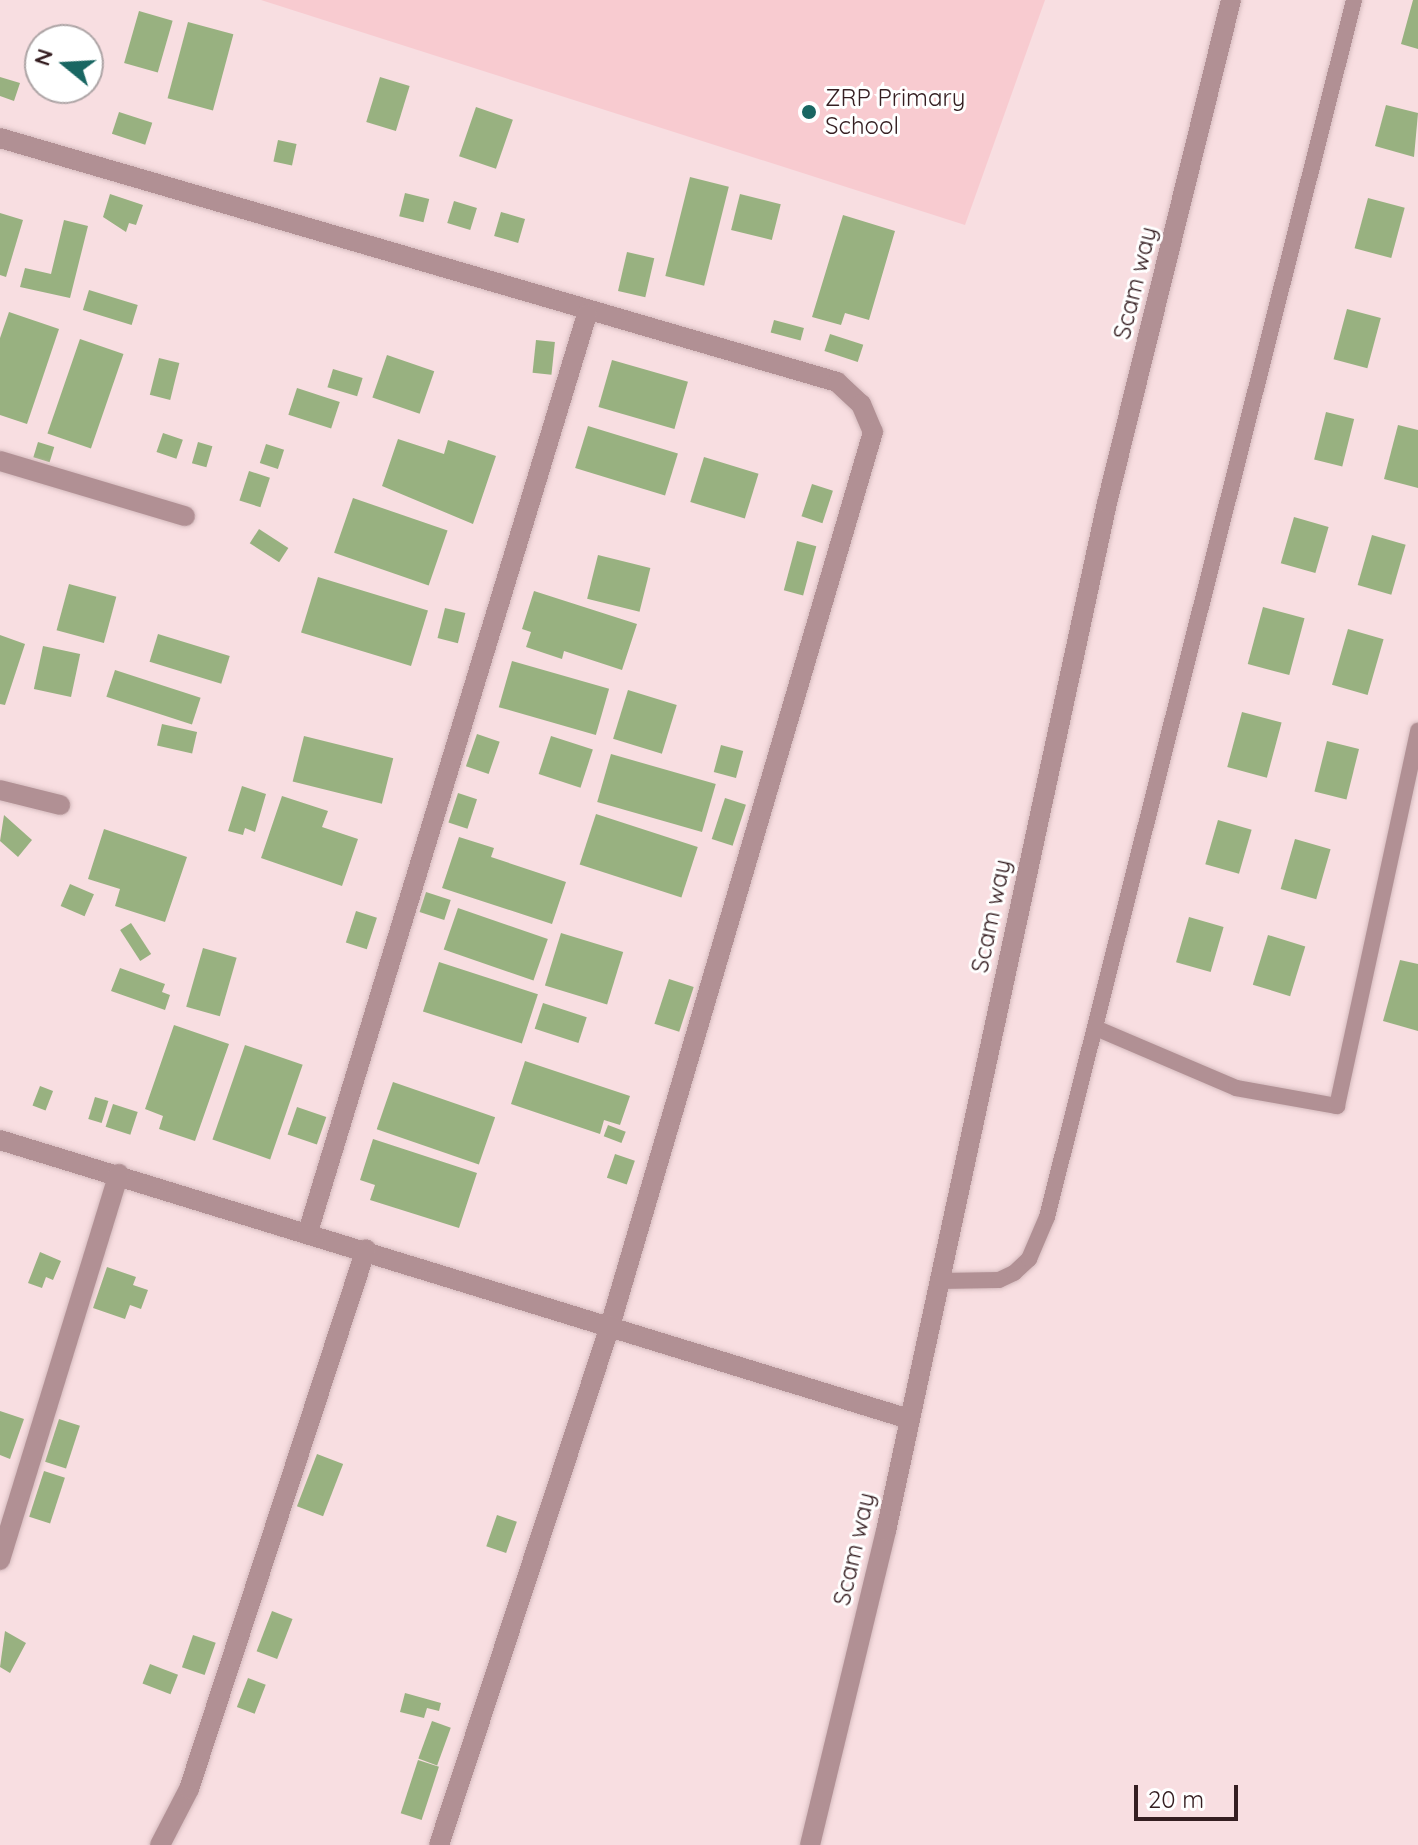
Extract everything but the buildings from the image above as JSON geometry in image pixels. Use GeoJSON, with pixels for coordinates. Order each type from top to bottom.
{"type":"FeatureCollection","features":[{"type":"Feature","properties":{"kind":"street","name":"Scam way"},"geometry":{"type":"LineString","coordinates":[[810,1845],[909,1419],[1107,503],[1231,0]]}},
{"type":"Feature","properties":{"kind":"street"},"geometry":{"type":"LineString","coordinates":[[0,138],[587,314],[837,382],[861,404],[873,432],[610,1326],[439,1845]]}},
{"type":"Feature","properties":{"kind":"street"},"geometry":{"type":"LineString","coordinates":[[308,1232],[587,314]]}},
{"type":"Feature","properties":{"kind":"street"},"geometry":{"type":"LineString","coordinates":[[0,461],[185,516]]}},
{"type":"Feature","properties":{"kind":"street"},"geometry":{"type":"LineString","coordinates":[[0,790],[60,805]]}},
{"type":"Feature","properties":{"kind":"street"},"geometry":{"type":"LineString","coordinates":[[0,1140],[366,1249],[909,1419]]}},
{"type":"Feature","properties":{"kind":"street"},"geometry":{"type":"LineString","coordinates":[[0,1560],[119,1174]]}},
{"type":"Feature","properties":{"kind":"street"},"geometry":{"type":"LineString","coordinates":[[160,1845],[189,1789],[366,1249]]}},
{"type":"Feature","properties":{"kind":"lane"},"geometry":{"type":"LineString","coordinates":[[939,1281],[999,1280],[1029,1259],[1047,1217],[1098,1029],[1354,0]]}},
{"type":"Feature","properties":{"kind":"lane"},"geometry":{"type":"LineString","coordinates":[[1098,1029],[1236,1088],[1337,1106],[1418,731]]}},
{"type":"Feature","properties":{"kind":"shaded area","name":"ZRP Primary School"},"geometry":{"type":"Polygon","coordinates":[[[261,0],[1045,0],[965,225],[261,0]]]}},
{"type":"Feature","properties":{"kind":"place","name":"ZRP Primary School"},"geometry":{"type":"Point","coordinates":[809,112]}}]}
